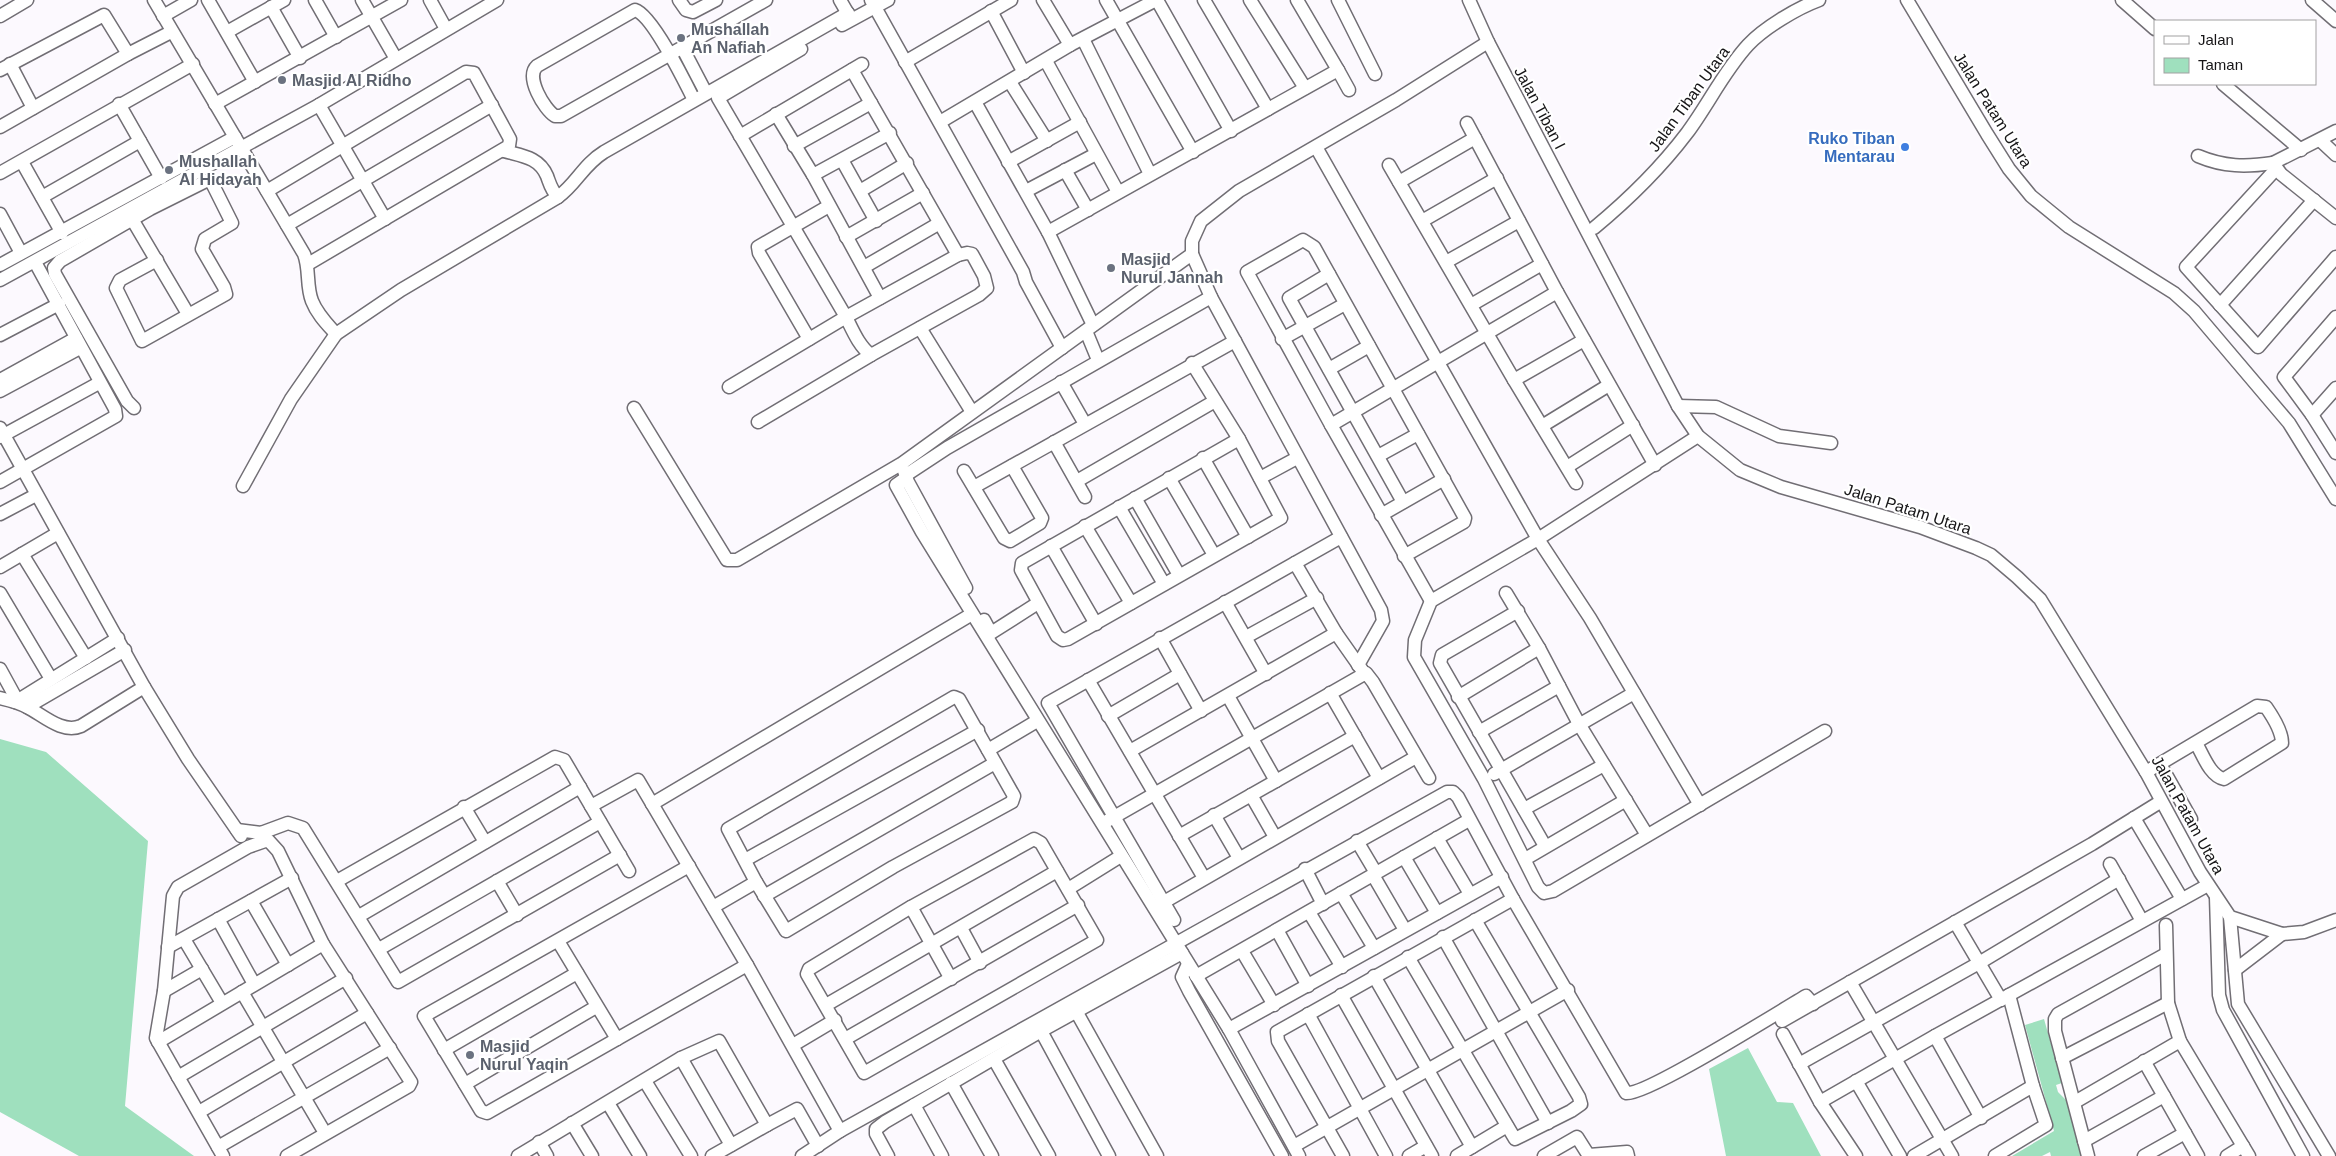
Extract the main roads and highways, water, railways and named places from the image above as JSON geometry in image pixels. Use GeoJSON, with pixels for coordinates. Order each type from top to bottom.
{"type":"FeatureCollection","features":[{"type":"Feature","properties":{"kind":"place","name":"Mushallah An Nafiah"},"geometry":{"type":"Point","coordinates":[681,38]}},
{"type":"Feature","properties":{"kind":"place","name":"Masjid Al Ridho"},"geometry":{"type":"Point","coordinates":[282,80]}},
{"type":"Feature","properties":{"kind":"place","name":"Ruko Tiban Mentarau"},"geometry":{"type":"Point","coordinates":[1905,147]}},
{"type":"Feature","properties":{"kind":"place","name":"Mushallah Al Hidayah"},"geometry":{"type":"Point","coordinates":[169,170]}},
{"type":"Feature","properties":{"kind":"place","name":"Masjid Nurul Jannah"},"geometry":{"type":"Point","coordinates":[1111,268]}},
{"type":"Feature","properties":{"kind":"place","name":"Masjid Nurul Yaqin"},"geometry":{"type":"Point","coordinates":[470,1055]}}]}
